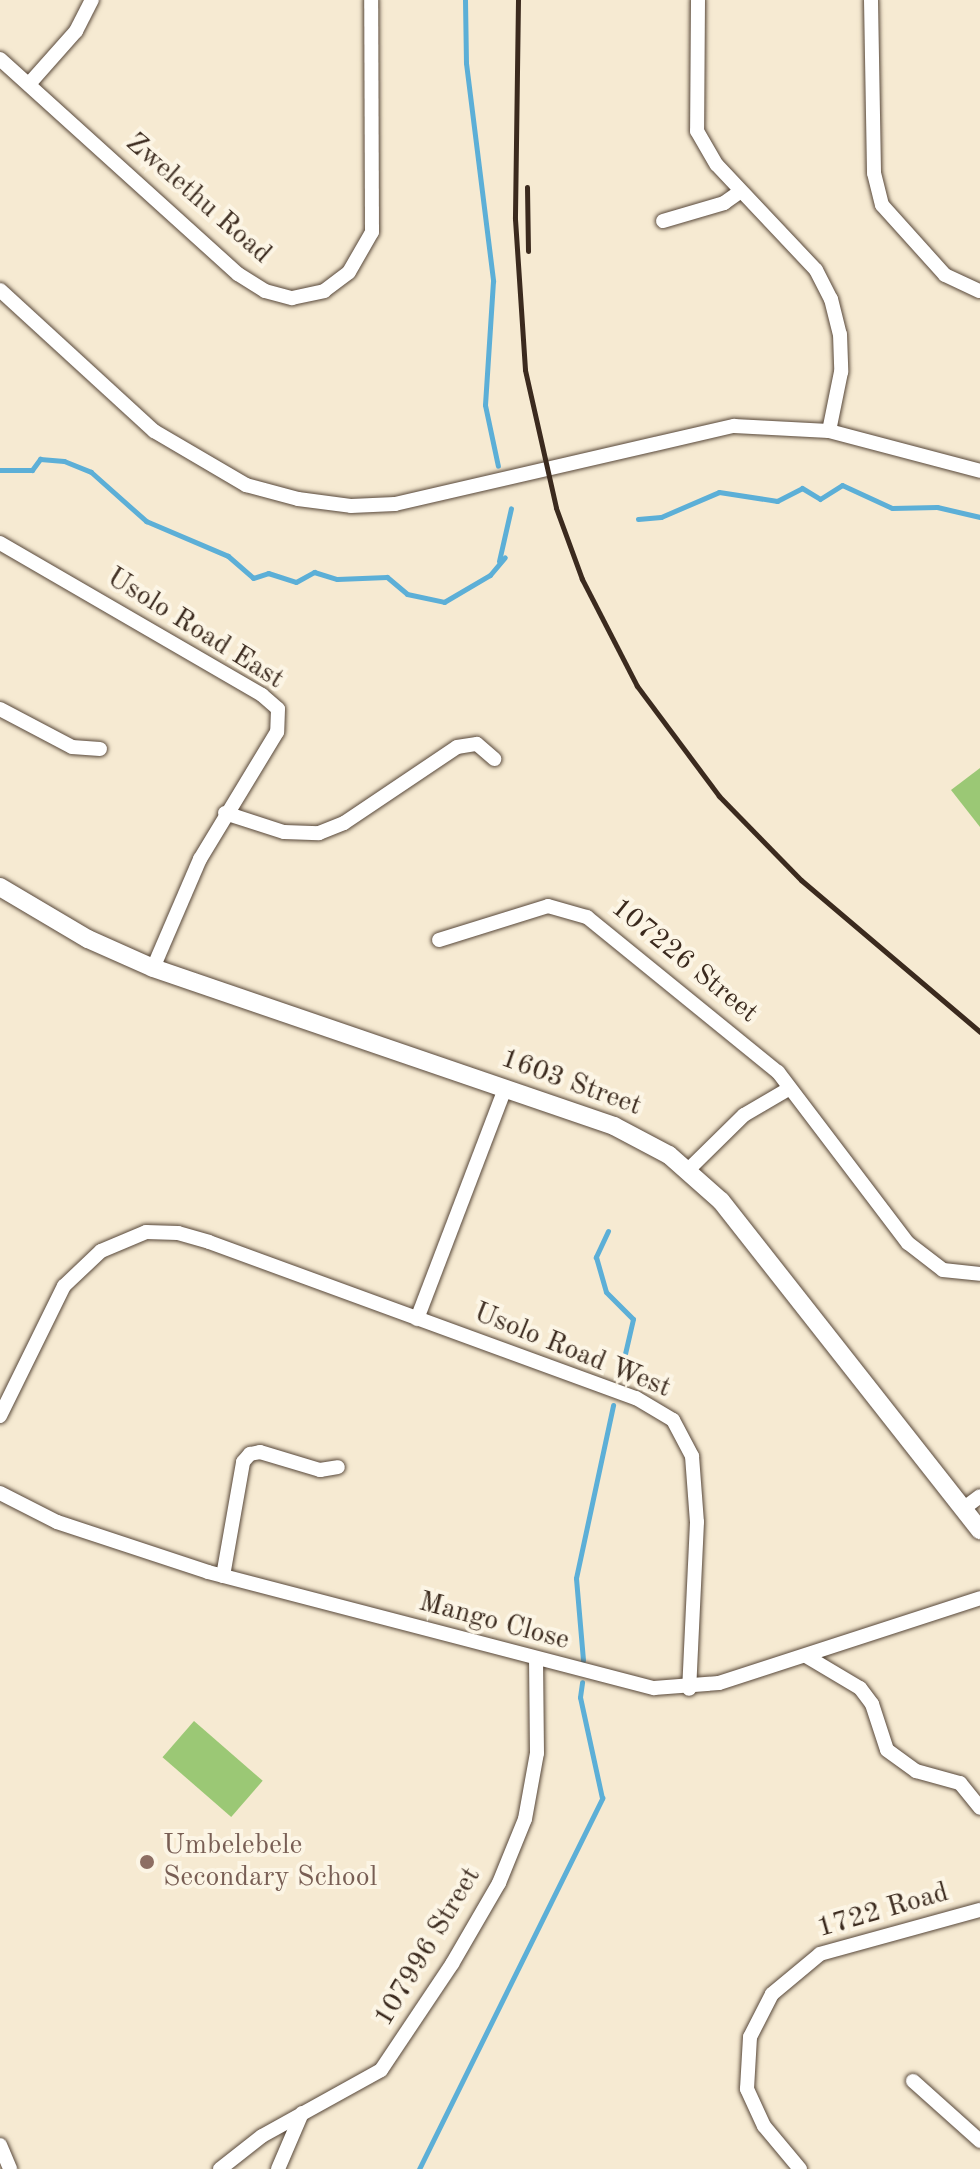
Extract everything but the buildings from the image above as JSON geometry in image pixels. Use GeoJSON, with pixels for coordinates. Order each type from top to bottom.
{"type":"FeatureCollection","features":[{"type":"Feature","properties":{"kind":"street"},"geometry":{"type":"LineString","coordinates":[[29,84],[76,31],[92,0]]}},
{"type":"Feature","properties":{"kind":"street","name":"Zwelethu Road"},"geometry":{"type":"LineString","coordinates":[[0,59],[238,274],[265,291],[292,298],[324,291],[362,256],[372,232],[371,0]]}},
{"type":"Feature","properties":{"kind":"street"},"geometry":{"type":"LineString","coordinates":[[698,0],[697,131],[707,153],[740,192],[816,270],[831,299],[840,334],[841,372],[829,431]]}},
{"type":"Feature","properties":{"kind":"street"},"geometry":{"type":"LineString","coordinates":[[871,0],[874,173],[882,205],[945,275],[980,291]]}},
{"type":"Feature","properties":{"kind":"street"},"geometry":{"type":"LineString","coordinates":[[663,221],[724,203],[740,192]]}},
{"type":"Feature","properties":{"kind":"street"},"geometry":{"type":"LineString","coordinates":[[0,290],[154,431],[246,485],[351,506],[443,496],[734,426],[829,431],[980,471]]}},
{"type":"Feature","properties":{"kind":"street","name":"Usolo Road East"},"geometry":{"type":"LineString","coordinates":[[0,543],[272,703],[280,718],[277,732],[225,813],[179,901],[153,968]]}},
{"type":"Feature","properties":{"kind":"street"},"geometry":{"type":"LineString","coordinates":[[0,709],[72,747],[100,749]]}},
{"type":"Feature","properties":{"kind":"street"},"geometry":{"type":"LineString","coordinates":[[225,813],[284,832],[319,833],[344,823],[457,747],[477,744],[494,759]]}},
{"type":"Feature","properties":{"kind":"street","name":"1603 Street"},"geometry":{"type":"LineString","coordinates":[[0,887],[88,939],[153,968],[614,1126],[689,1169],[721,1201],[980,1530]]}},
{"type":"Feature","properties":{"kind":"street","name":"107226 Street"},"geometry":{"type":"LineString","coordinates":[[439,940],[533,908],[574,911],[765,1060],[790,1088],[908,1243],[943,1270],[980,1274]]}},
{"type":"Feature","properties":{"kind":"street"},"geometry":{"type":"LineString","coordinates":[[417,1319],[505,1088]]}},
{"type":"Feature","properties":{"kind":"street"},"geometry":{"type":"LineString","coordinates":[[689,1169],[744,1115],[790,1088]]}},
{"type":"Feature","properties":{"kind":"street","name":"Usolo Road West"},"geometry":{"type":"LineString","coordinates":[[0,1416],[64,1286],[101,1251],[146,1232],[178,1233],[209,1242],[636,1398],[673,1420],[686,1435],[694,1470],[697,1522],[689,1689]]}},
{"type":"Feature","properties":{"kind":"street"},"geometry":{"type":"LineString","coordinates":[[223,1576],[243,1462],[250,1454],[260,1452],[320,1470],[338,1467]]}},
{"type":"Feature","properties":{"kind":"street","name":"Mango Close"},"geometry":{"type":"LineString","coordinates":[[0,1493],[57,1522],[223,1576],[536,1660],[654,1688],[689,1689],[806,1656],[980,1598]]}},
{"type":"Feature","properties":{"kind":"street"},"geometry":{"type":"LineString","coordinates":[[963,1509],[980,1496]]}},
{"type":"Feature","properties":{"kind":"street"},"geometry":{"type":"LineString","coordinates":[[806,1656],[860,1688],[872,1704],[887,1750],[916,1771],[960,1783],[980,1808]]}},
{"type":"Feature","properties":{"kind":"street","name":"107996 Street"},"geometry":{"type":"LineString","coordinates":[[220,2169],[302,2113],[366,2083],[381,2070],[499,1883],[531,1791],[537,1753],[536,1660]]}},
{"type":"Feature","properties":{"kind":"street","name":"1722 Road"},"geometry":{"type":"LineString","coordinates":[[800,2169],[764,2126],[747,2089],[750,2037],[772,1994],[820,1954],[980,1910]]}},
{"type":"Feature","properties":{"kind":"street"},"geometry":{"type":"LineString","coordinates":[[913,2081],[980,2141]]}},
{"type":"Feature","properties":{"kind":"street"},"geometry":{"type":"LineString","coordinates":[[278,2169],[302,2113]]}},
{"type":"Feature","properties":{"kind":"street"},"geometry":{"type":"LineString","coordinates":[[0,2145],[10,2169]]}},
{"type":"Feature","properties":{"kind":"green space"},"geometry":{"type":"Polygon","coordinates":[[[980,768],[980,827],[951,790],[980,768]]]}},
{"type":"Feature","properties":{"kind":"green space"},"geometry":{"type":"Polygon","coordinates":[[[194,1721],[263,1781],[231,1817],[163,1757],[194,1721]]]}},
{"type":"Feature","properties":{"kind":"waterway"},"geometry":{"type":"LineString","coordinates":[[465,0],[466,63],[493,281],[485,405],[498,466]]}},
{"type":"Feature","properties":{"kind":"waterway"},"geometry":{"type":"LineString","coordinates":[[0,470],[32,470],[40,459],[64,461],[91,472],[146,521],[228,556],[253,578],[268,573],[296,582],[314,572],[337,579],[387,577],[407,594],[444,602],[490,575],[505,557]]}},
{"type":"Feature","properties":{"kind":"waterway"},"geometry":{"type":"LineString","coordinates":[[638,519],[661,517],[719,492],[777,501],[802,488],[820,499],[842,485],[892,508],[937,507],[980,517]]}},
{"type":"Feature","properties":{"kind":"waterway"},"geometry":{"type":"LineString","coordinates":[[499,561],[511,508]]}},
{"type":"Feature","properties":{"kind":"waterway"},"geometry":{"type":"LineString","coordinates":[[608,1231],[596,1257],[606,1292],[633,1319],[621,1371]]}},
{"type":"Feature","properties":{"kind":"waterway"},"geometry":{"type":"LineString","coordinates":[[583,1660],[576,1578],[613,1405]]}},
{"type":"Feature","properties":{"kind":"waterway"},"geometry":{"type":"LineString","coordinates":[[419,2169],[602,1798],[580,1697],[582,1682]]}},
{"type":"Feature","properties":{"kind":"railway"},"geometry":{"type":"LineString","coordinates":[[518,0],[515,219],[525,370],[556,508],[582,579],[637,686],[719,796],[801,880],[980,1032]]}},
{"type":"Feature","properties":{"kind":"railway"},"geometry":{"type":"LineString","coordinates":[[527,187],[528,251]]}},
{"type":"Feature","properties":{"kind":"place","name":"Umbelebele Secondary School"},"geometry":{"type":"Point","coordinates":[147,1862]}}]}
